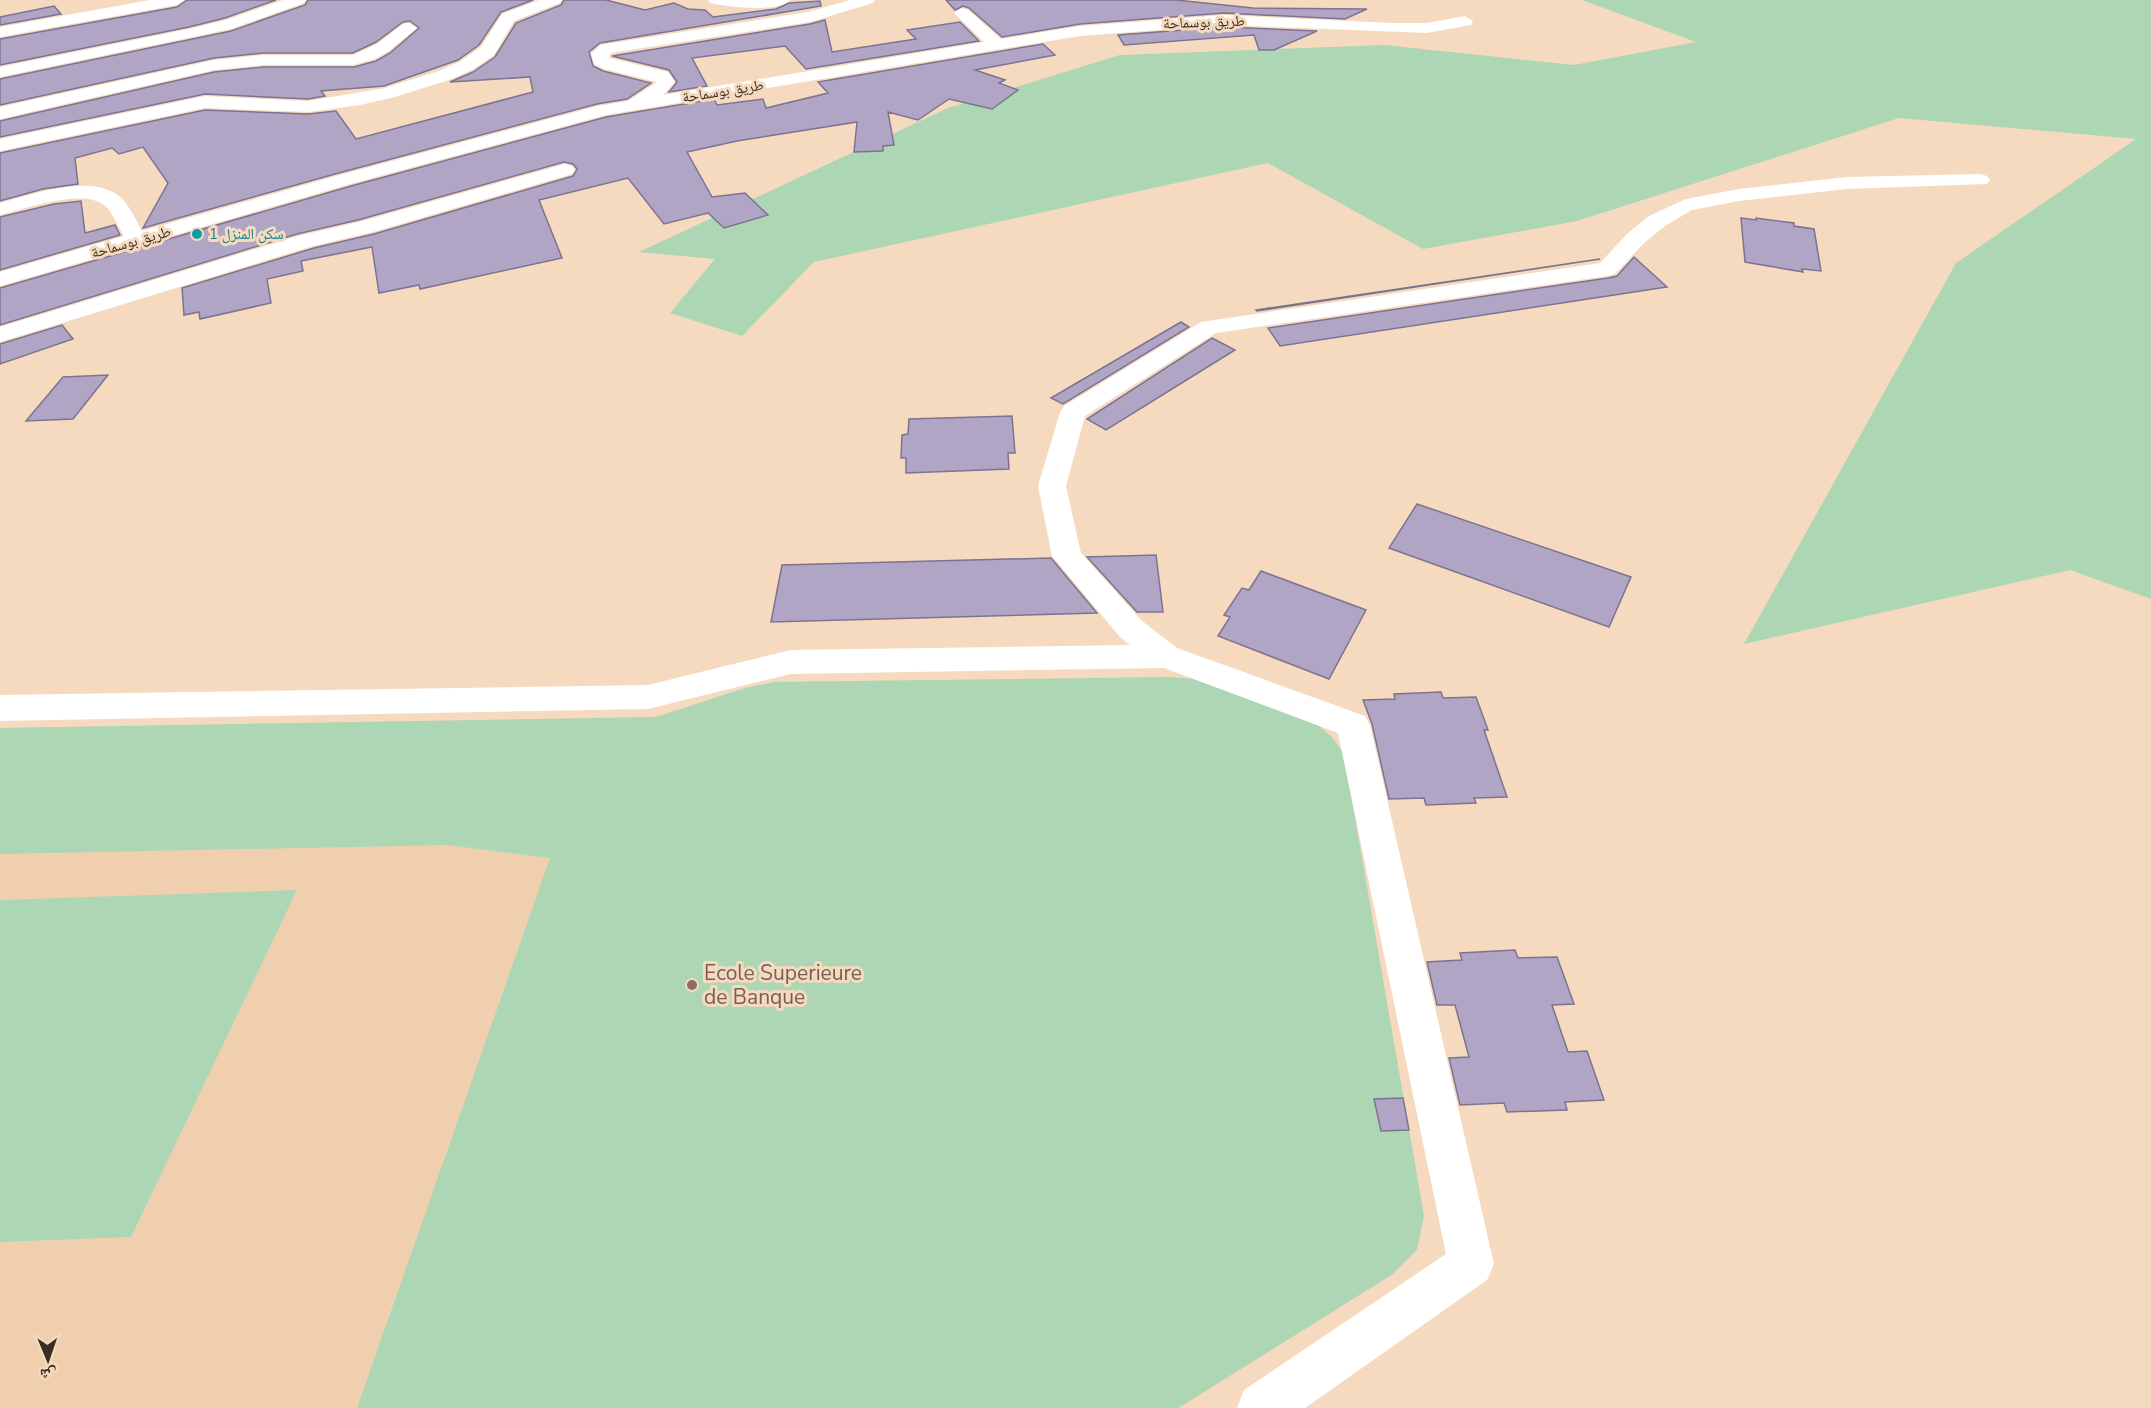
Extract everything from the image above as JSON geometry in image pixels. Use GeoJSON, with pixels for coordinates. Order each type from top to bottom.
{"type":"FeatureCollection","features":[{"type":"Feature","properties":{"kind":"street"},"geometry":{"type":"LineString","coordinates":[[0,32],[177,0]]}},
{"type":"Feature","properties":{"kind":"street"},"geometry":{"type":"LineString","coordinates":[[0,72],[231,24],[298,0]]}},
{"type":"Feature","properties":{"kind":"street"},"geometry":{"type":"LineString","coordinates":[[0,145],[205,102],[225,100],[287,107],[311,106],[417,86],[448,76],[484,55],[498,38],[508,18],[554,0]]}},
{"type":"Feature","properties":{"kind":"street"},"geometry":{"type":"LineString","coordinates":[[716,0],[742,4],[782,0]]}},
{"type":"Feature","properties":{"kind":"street"},"geometry":{"type":"LineString","coordinates":[[633,106],[661,88],[666,82],[662,76],[610,65],[600,60],[600,54],[606,49],[810,17],[867,0]]}},
{"type":"Feature","properties":{"kind":"street"},"geometry":{"type":"LineString","coordinates":[[962,13],[996,44]]}},
{"type":"Feature","properties":{"kind":"street","name":"طريق بوسماحة"},"geometry":{"type":"LineString","coordinates":[[0,279],[343,180],[605,110],[1080,31],[1213,21],[1270,21],[1427,28],[1465,21]]}},
{"type":"Feature","properties":{"kind":"street"},"geometry":{"type":"LineString","coordinates":[[0,113],[214,65],[262,60],[353,60],[385,48],[408,28]]}},
{"type":"Feature","properties":{"kind":"street"},"geometry":{"type":"LineString","coordinates":[[0,335],[306,241],[365,227],[565,170]]}},
{"type":"Feature","properties":{"kind":"street"},"geometry":{"type":"LineString","coordinates":[[1262,1408],[1471,1264],[1353,725],[1166,656],[1131,629],[1067,556],[1052,486],[1073,411],[1209,327],[1606,269],[1636,238],[1657,221],[1686,205],[1739,195],[1846,183],[1980,180]]}},
{"type":"Feature","properties":{"kind":"street"},"geometry":{"type":"LineString","coordinates":[[0,209],[62,195],[82,192],[96,193],[111,201],[137,240]]}},
{"type":"Feature","properties":{"kind":"street"},"geometry":{"type":"LineString","coordinates":[[0,708],[648,697],[790,662],[1166,656]]}},
{"type":"Feature","properties":{"kind":"shaded area","name":"Ecole Superieure de Banque"},"geometry":{"type":"Polygon","coordinates":[[[1170,677],[1332,737],[1344,754],[1424,1216],[1417,1250],[1393,1274],[1179,1408],[0,1408],[0,728],[656,717],[745,688],[774,682],[1170,677]]]}},
{"type":"Feature","properties":{"kind":"green space"},"geometry":{"type":"Polygon","coordinates":[[[1582,0],[2151,0],[2151,599],[2070,570],[1744,644],[1956,263],[2136,139],[1899,118],[1577,221],[1423,249],[1268,163],[814,262],[742,336],[670,313],[715,259],[639,252],[948,108],[1120,55],[1385,45],[1574,65],[1696,42],[1582,0]]]}},
{"type":"Feature","properties":{"kind":"green space","name":"Ecole Superieure de Banque"},"geometry":{"type":"Polygon","coordinates":[[[1170,677],[1196,679],[1317,724],[1332,737],[1344,754],[1424,1216],[1417,1250],[1393,1274],[1178,1408],[357,1408],[550,858],[447,845],[0,854],[0,728],[656,717],[745,688],[774,682],[1170,677]]]}},
{"type":"Feature","properties":{"kind":"green space"},"geometry":{"type":"Polygon","coordinates":[[[297,890],[131,1237],[0,1242],[0,900],[297,890]]]}},
{"type":"Feature","properties":{"kind":"building"},"geometry":{"type":"Polygon","coordinates":[[[187,0],[276,0],[225,18],[189,27],[0,65],[0,39],[177,7],[187,0]]]}},
{"type":"Feature","properties":{"kind":"building"},"geometry":{"type":"Polygon","coordinates":[[[308,0],[533,0],[501,12],[479,45],[458,60],[384,86],[321,91],[325,96],[308,99],[205,94],[0,137],[0,121],[214,72],[263,67],[354,67],[376,61],[390,53],[419,28],[410,21],[403,22],[376,42],[353,53],[263,53],[214,58],[0,105],[0,79],[231,31],[305,5],[308,0]]]}},
{"type":"Feature","properties":{"kind":"building"},"geometry":{"type":"Polygon","coordinates":[[[564,0],[606,0],[645,10],[674,3],[688,9],[705,10],[713,17],[776,9],[789,3],[820,1],[821,6],[600,43],[589,52],[593,66],[603,71],[651,83],[627,99],[597,104],[143,228],[168,183],[143,147],[119,154],[112,148],[75,158],[78,184],[43,189],[0,201],[0,153],[205,110],[308,114],[336,111],[356,139],[533,92],[530,77],[450,82],[473,72],[495,57],[516,23],[561,5],[564,0]]]}},
{"type":"Feature","properties":{"kind":"building"},"geometry":{"type":"Polygon","coordinates":[[[946,0],[1176,0],[1253,8],[1367,9],[1345,19],[1224,13],[1080,24],[1002,37],[969,8],[963,6],[955,10],[946,0]]]}},
{"type":"Feature","properties":{"kind":"building"},"geometry":{"type":"Polygon","coordinates":[[[54,6],[61,14],[0,25],[0,17],[54,6]]]}},
{"type":"Feature","properties":{"kind":"building"},"geometry":{"type":"Polygon","coordinates":[[[825,20],[832,52],[916,39],[907,30],[960,22],[979,41],[806,69],[785,46],[692,58],[707,86],[669,92],[677,82],[669,70],[612,56],[810,24],[825,20]]]}},
{"type":"Feature","properties":{"kind":"building"},"geometry":{"type":"Polygon","coordinates":[[[1224,27],[1317,31],[1274,50],[1259,50],[1254,35],[1124,45],[1118,35],[1224,27]]]}},
{"type":"Feature","properties":{"kind":"building"},"geometry":{"type":"Polygon","coordinates":[[[1043,44],[1055,55],[975,70],[1005,80],[999,83],[1018,90],[992,109],[949,99],[918,120],[888,112],[894,145],[883,146],[883,151],[854,152],[857,122],[737,141],[687,152],[712,197],[745,193],[768,215],[724,228],[708,213],[664,224],[628,178],[539,200],[562,258],[420,289],[419,285],[379,293],[372,247],[301,261],[303,271],[267,279],[271,303],[200,319],[199,312],[184,315],[182,288],[314,248],[374,234],[573,176],[577,169],[573,164],[564,162],[358,220],[297,234],[0,325],[0,288],[351,186],[606,117],[714,99],[717,105],[763,99],[766,108],[828,93],[818,82],[1043,44]]]}},
{"type":"Feature","properties":{"kind":"building"},"geometry":{"type":"Polygon","coordinates":[[[81,201],[85,233],[115,225],[120,235],[0,270],[0,217],[54,204],[81,201]]]}},
{"type":"Feature","properties":{"kind":"building"},"geometry":{"type":"Polygon","coordinates":[[[1741,218],[1794,223],[1794,226],[1814,229],[1821,271],[1802,269],[1803,272],[1745,262],[1741,218]]]}},
{"type":"Feature","properties":{"kind":"building"},"geometry":{"type":"Polygon","coordinates":[[[1634,257],[1667,287],[1280,346],[1268,328],[1608,278],[1617,276],[1634,257]]]}},
{"type":"Feature","properties":{"kind":"building"},"geometry":{"type":"Polygon","coordinates":[[[1600,259],[1257,311],[1256,310],[1600,259]]]}},
{"type":"Feature","properties":{"kind":"building"},"geometry":{"type":"Polygon","coordinates":[[[1181,322],[1189,327],[1063,404],[1051,398],[1181,322]]]}},
{"type":"Feature","properties":{"kind":"building"},"geometry":{"type":"Polygon","coordinates":[[[62,325],[73,339],[0,364],[0,344],[62,325]]]}},
{"type":"Feature","properties":{"kind":"building"},"geometry":{"type":"Polygon","coordinates":[[[1212,338],[1235,350],[1106,430],[1087,419],[1212,338]]]}},
{"type":"Feature","properties":{"kind":"building"},"geometry":{"type":"Polygon","coordinates":[[[108,375],[73,419],[26,421],[63,377],[108,375]]]}},
{"type":"Feature","properties":{"kind":"building"},"geometry":{"type":"Polygon","coordinates":[[[1012,416],[1015,453],[1008,453],[1009,469],[906,473],[906,458],[901,458],[902,435],[908,434],[909,419],[1012,416]]]}},
{"type":"Feature","properties":{"kind":"building"},"geometry":{"type":"Polygon","coordinates":[[[1417,504],[1631,577],[1609,627],[1389,548],[1417,504]]]}},
{"type":"Feature","properties":{"kind":"building"},"geometry":{"type":"Polygon","coordinates":[[[1156,555],[1163,612],[1137,612],[1087,557],[1156,555]]]}},
{"type":"Feature","properties":{"kind":"building"},"geometry":{"type":"Polygon","coordinates":[[[1051,558],[1097,613],[771,622],[782,565],[1051,558]]]}},
{"type":"Feature","properties":{"kind":"building"},"geometry":{"type":"Polygon","coordinates":[[[1261,571],[1366,610],[1329,679],[1218,636],[1230,617],[1224,615],[1242,588],[1249,590],[1261,571]]]}},
{"type":"Feature","properties":{"kind":"building"},"geometry":{"type":"Polygon","coordinates":[[[1441,692],[1443,698],[1476,697],[1488,730],[1484,730],[1507,797],[1474,798],[1476,803],[1426,805],[1424,798],[1389,799],[1372,724],[1363,700],[1395,699],[1394,694],[1441,692]]]}},
{"type":"Feature","properties":{"kind":"building"},"geometry":{"type":"Polygon","coordinates":[[[1515,950],[1518,958],[1557,957],[1574,1004],[1552,1005],[1568,1052],[1587,1051],[1604,1100],[1565,1102],[1567,1110],[1507,1112],[1504,1103],[1460,1105],[1449,1058],[1469,1057],[1455,1005],[1437,1005],[1427,962],[1462,960],[1460,953],[1515,950]]]}},
{"type":"Feature","properties":{"kind":"building"},"geometry":{"type":"Polygon","coordinates":[[[1403,1098],[1409,1130],[1381,1131],[1374,1099],[1403,1098]]]}},
{"type":"Feature","properties":{"kind":"place","name":"سكن المنزل 1"},"geometry":{"type":"Point","coordinates":[197,234]}},
{"type":"Feature","properties":{"kind":"place","name":"Ecole Superieure de Banque"},"geometry":{"type":"Point","coordinates":[692,985]}}]}
